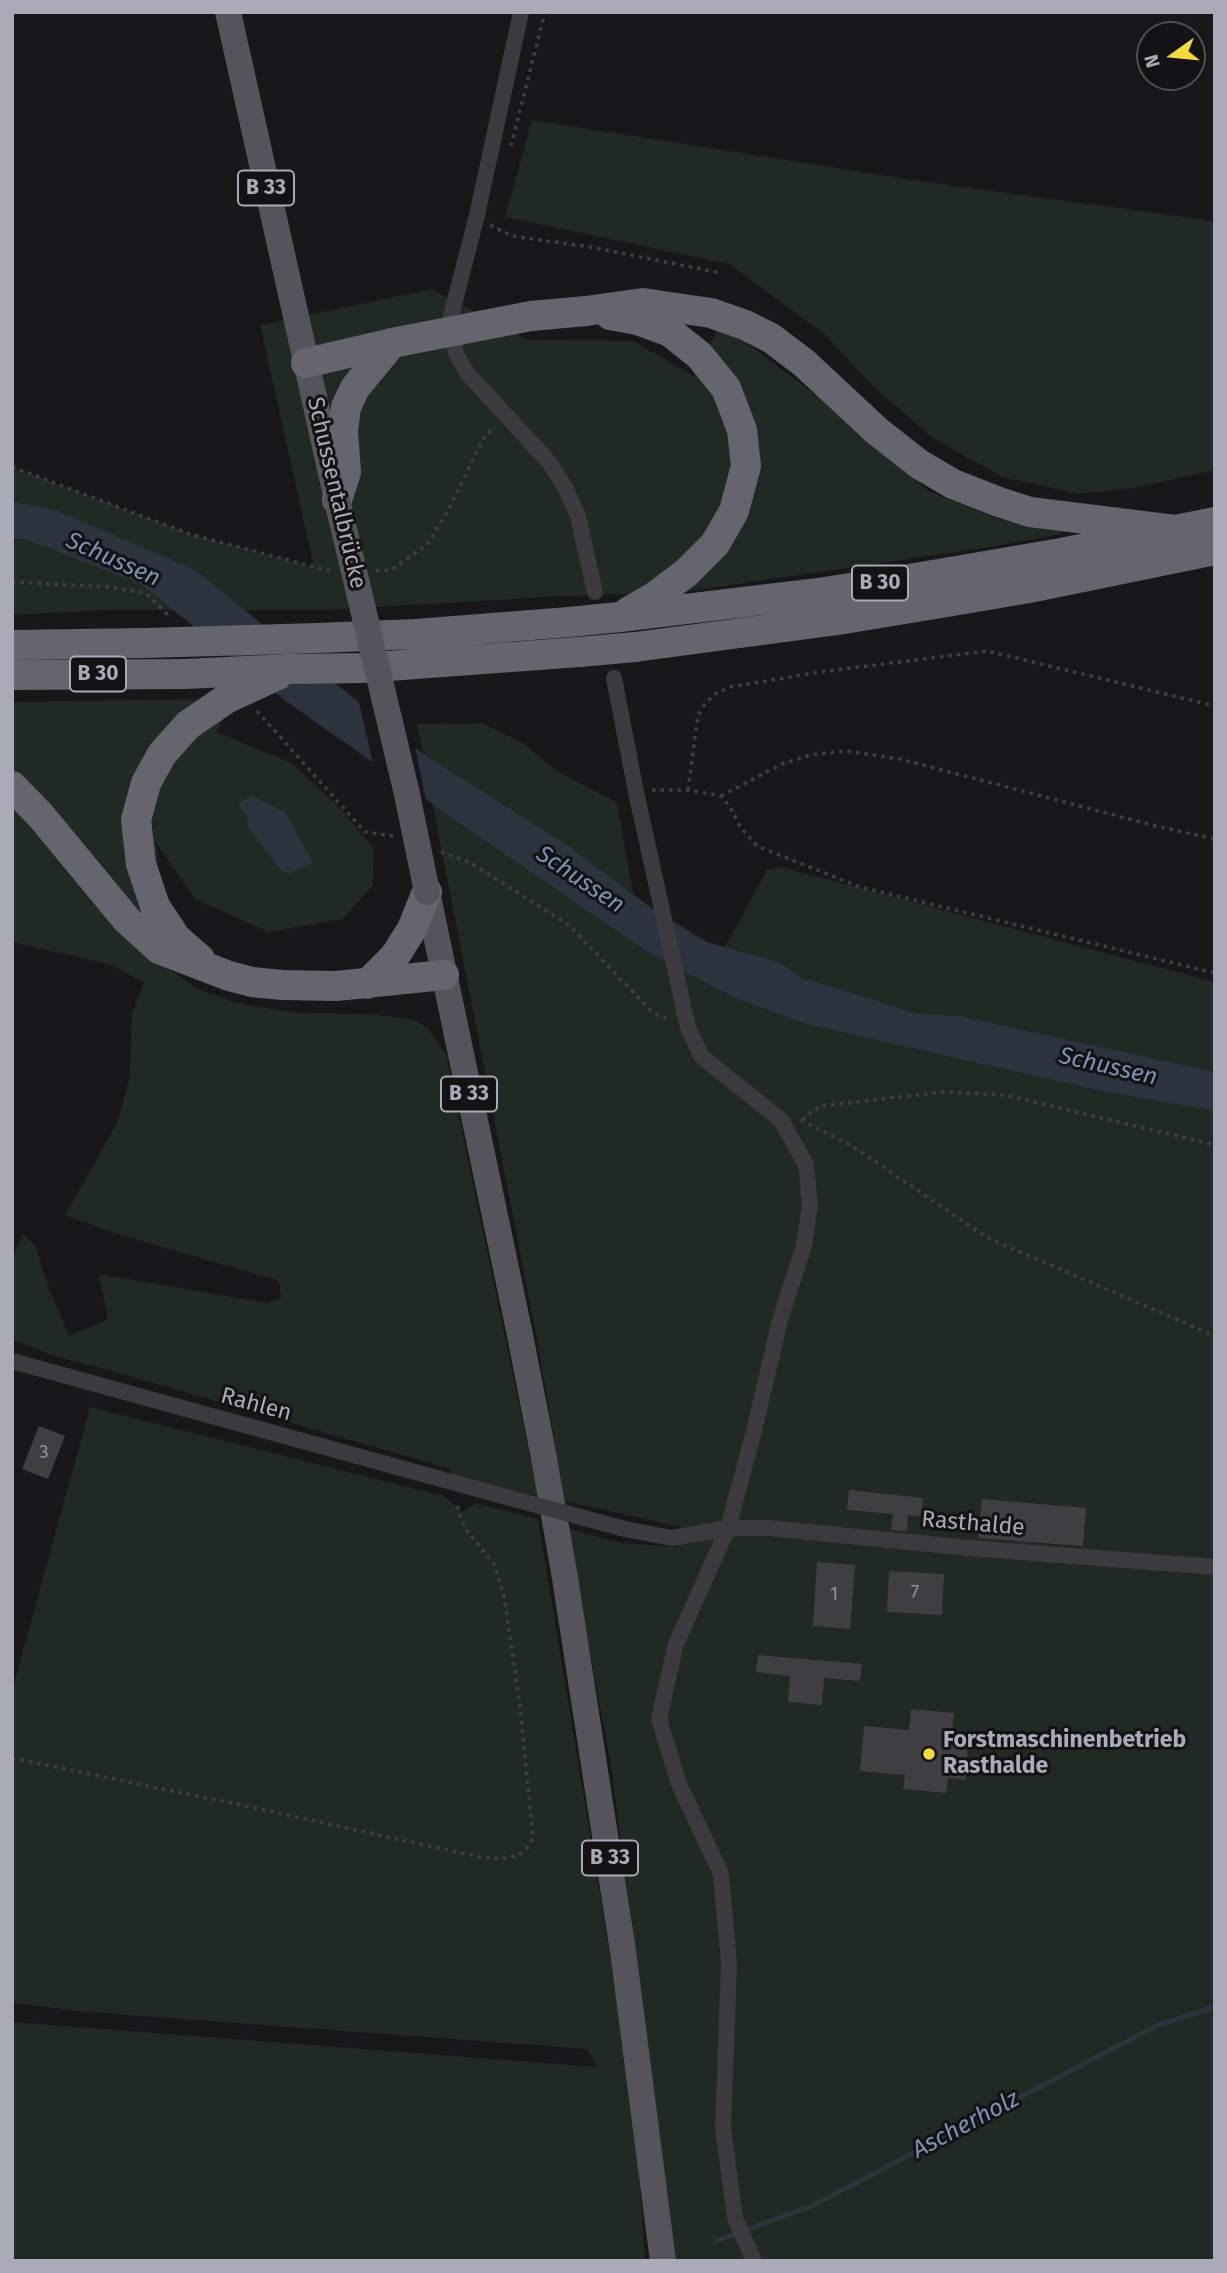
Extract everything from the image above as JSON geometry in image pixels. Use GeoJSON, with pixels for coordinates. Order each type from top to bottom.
{"type":"FeatureCollection","features":[{"type":"Feature","properties":{"kind":"highway"},"geometry":{"type":"LineString","coordinates":[[306,363],[531,316],[643,303],[711,313],[771,338],[804,363],[877,431],[919,464],[953,484],[1030,512],[1139,542],[1178,544]]}},
{"type":"Feature","properties":{"kind":"highway"},"geometry":{"type":"LineString","coordinates":[[586,311],[636,320],[670,332],[699,355],[726,388],[742,430],[746,467],[734,511],[715,544],[685,573],[654,597],[620,617]]}},
{"type":"Feature","properties":{"kind":"highway"},"geometry":{"type":"LineString","coordinates":[[337,500],[346,472],[343,431],[346,407],[355,388],[392,343]]}},
{"type":"Feature","properties":{"kind":"highway","name":"B 30"},"geometry":{"type":"LineString","coordinates":[[1178,544],[1215,523]]}},
{"type":"Feature","properties":{"kind":"highway","name":"B 30"},"geometry":{"type":"LineString","coordinates":[[12,674],[185,674],[361,668],[635,647],[838,620],[1029,589],[1139,542]]}},
{"type":"Feature","properties":{"kind":"highway","name":"B 30"},"geometry":{"type":"LineString","coordinates":[[12,645],[416,634],[569,622],[818,593],[1139,542],[1215,550]]}},
{"type":"Feature","properties":{"kind":"highway"},"geometry":{"type":"LineString","coordinates":[[211,968],[176,938],[155,906],[141,864],[136,820],[146,783],[162,754],[188,724],[239,702],[291,669]]}},
{"type":"Feature","properties":{"kind":"highway"},"geometry":{"type":"LineString","coordinates":[[12,786],[41,816],[127,920],[159,949],[244,980],[282,985],[316,987],[367,984],[444,975]]}},
{"type":"Feature","properties":{"kind":"highway"},"geometry":{"type":"LineString","coordinates":[[367,984],[395,956],[412,929],[427,892]]}},
{"type":"Feature","properties":{"kind":"main road","name":"Schussentalbrücke"},"geometry":{"type":"LineString","coordinates":[[228,12],[337,500],[407,794],[444,975]]}},
{"type":"Feature","properties":{"kind":"main road","name":"B 33"},"geometry":{"type":"LineString","coordinates":[[444,975],[544,1458],[572,1618],[625,1964],[663,2261]]}},
{"type":"Feature","properties":{"kind":"street"},"geometry":{"type":"LineString","coordinates":[[521,12],[477,215],[450,320],[456,353],[467,373],[549,462],[565,487],[578,516],[595,592]]}},
{"type":"Feature","properties":{"kind":"street"},"geometry":{"type":"LineString","coordinates":[[614,678],[685,1021],[702,1057],[781,1120],[806,1165],[810,1204],[804,1246],[780,1320],[728,1528],[676,1644],[659,1719],[679,1784],[721,1874],[729,1964],[723,2128],[735,2218],[751,2254]]}},
{"type":"Feature","properties":{"kind":"street","name":"Rahlen"},"geometry":{"type":"LineString","coordinates":[[12,1361],[625,1529]]}},
{"type":"Feature","properties":{"kind":"street","name":"Rasthalde"},"geometry":{"type":"LineString","coordinates":[[625,1529],[673,1538],[728,1528],[769,1528],[969,1548],[1215,1567]]}},
{"type":"Feature","properties":{"kind":"path"},"geometry":{"type":"LineString","coordinates":[[511,146],[545,12]]}},
{"type":"Feature","properties":{"kind":"path"},"geometry":{"type":"LineString","coordinates":[[491,226],[494,213]]}},
{"type":"Feature","properties":{"kind":"path"},"geometry":{"type":"LineString","coordinates":[[477,215],[491,226],[512,236],[590,247],[721,273]]}},
{"type":"Feature","properties":{"kind":"path"},"geometry":{"type":"LineString","coordinates":[[365,571],[391,570],[427,545],[449,509],[484,437],[506,417]]}},
{"type":"Feature","properties":{"kind":"path"},"geometry":{"type":"LineString","coordinates":[[12,467],[193,535],[340,573]]}},
{"type":"Feature","properties":{"kind":"path"},"geometry":{"type":"LineString","coordinates":[[12,582],[109,587],[146,593],[179,627]]}},
{"type":"Feature","properties":{"kind":"path"},"geometry":{"type":"LineString","coordinates":[[688,790],[698,715],[715,694],[730,687],[820,672],[986,651],[1215,706]]}},
{"type":"Feature","properties":{"kind":"path"},"geometry":{"type":"LineString","coordinates":[[239,702],[365,832],[393,835],[405,840]]}},
{"type":"Feature","properties":{"kind":"path"},"geometry":{"type":"LineString","coordinates":[[636,792],[688,790],[721,796],[782,764],[810,755],[846,751],[900,760],[1215,839]]}},
{"type":"Feature","properties":{"kind":"path"},"geometry":{"type":"LineString","coordinates":[[721,796],[741,828],[757,846],[860,887],[1215,973]]}},
{"type":"Feature","properties":{"kind":"path"},"geometry":{"type":"LineString","coordinates":[[431,849],[469,862],[569,925],[652,1012],[685,1021]]}},
{"type":"Feature","properties":{"kind":"path"},"geometry":{"type":"LineString","coordinates":[[802,1120],[820,1106],[943,1092],[1004,1095],[1215,1145]]}},
{"type":"Feature","properties":{"kind":"path"},"geometry":{"type":"LineString","coordinates":[[781,1120],[802,1120],[852,1146],[988,1238],[1215,1336]]}},
{"type":"Feature","properties":{"kind":"path"},"geometry":{"type":"LineString","coordinates":[[12,1758],[484,1858],[502,1859],[519,1855],[533,1838],[520,1706],[504,1596],[494,1564],[467,1531],[458,1511],[459,1484]]}},
{"type":"Feature","properties":{"kind":"shaded area"},"geometry":{"type":"Polygon","coordinates":[[[532,120],[926,182],[1215,221],[1215,470],[1134,488],[1079,494],[1002,477],[933,438],[874,387],[823,333],[729,264],[505,217],[532,120]]]}},
{"type":"Feature","properties":{"kind":"shaded area"},"geometry":{"type":"Polygon","coordinates":[[[432,289],[528,340],[633,341],[694,376],[717,331],[744,341],[849,420],[928,491],[999,519],[1068,529],[1061,534],[984,548],[682,592],[324,610],[108,610],[12,615],[12,467],[193,535],[314,567],[260,325],[432,289]]]}},
{"type":"Feature","properties":{"kind":"shaded area"},"geometry":{"type":"Polygon","coordinates":[[[226,699],[146,783],[167,967],[196,988],[236,1003],[298,1013],[369,1014],[413,1019],[428,1028],[446,1054],[538,1496],[449,1476],[451,1469],[64,1359],[12,1340],[12,1258],[23,1233],[36,1247],[48,1286],[69,1336],[108,1319],[99,1274],[267,1303],[281,1297],[279,1281],[111,1232],[65,1215],[117,1123],[130,1077],[132,1013],[144,982],[112,965],[12,942],[12,702],[226,699]]]}},
{"type":"Feature","properties":{"kind":"shaded area"},"geometry":{"type":"Polygon","coordinates":[[[224,718],[216,732],[290,762],[337,805],[374,848],[373,885],[343,919],[268,932],[195,899],[156,843],[160,887],[149,850],[150,801],[169,762],[192,736],[224,718]]]}},
{"type":"Feature","properties":{"kind":"shaded area"},"geometry":{"type":"Polygon","coordinates":[[[482,723],[523,743],[554,769],[617,803],[635,904],[648,952],[734,998],[810,1025],[1101,1091],[1215,1111],[1215,2261],[675,2261],[611,1765],[567,1528],[620,1543],[679,1547],[680,1527],[565,1501],[536,1334],[417,724],[482,723]]]}},
{"type":"Feature","properties":{"kind":"shaded area"},"geometry":{"type":"Polygon","coordinates":[[[781,867],[1215,982],[1215,1072],[960,1016],[919,1014],[824,986],[802,978],[779,962],[725,947],[767,870],[781,867]]]}},
{"type":"Feature","properties":{"kind":"shaded area"},"geometry":{"type":"Polygon","coordinates":[[[90,1407],[444,1496],[463,1512],[476,1503],[538,1519],[616,1991],[637,2146],[645,2261],[12,2261],[12,2022],[597,2067],[587,2049],[87,2012],[12,2003],[12,1691],[90,1407]]]}},
{"type":"Feature","properties":{"kind":"water","name":"Schussen"},"geometry":{"type":"Polygon","coordinates":[[[12,502],[55,510],[195,570],[423,754],[565,844],[653,909],[707,942],[779,962],[802,978],[919,1014],[960,1016],[1215,1072],[1215,1111],[1101,1091],[810,1025],[734,998],[648,952],[448,815],[287,702],[141,584],[26,539],[12,538],[12,502]]]}},
{"type":"Feature","properties":{"kind":"water"},"geometry":{"type":"Polygon","coordinates":[[[252,796],[285,812],[313,863],[291,873],[282,871],[248,827],[247,816],[238,803],[252,796]]]}},
{"type":"Feature","properties":{"kind":"pier"},"geometry":{"type":"Polygon","coordinates":[[[358,698],[414,742],[427,805],[374,768],[358,698]]]}},
{"type":"Feature","properties":{"kind":"building"},"geometry":{"type":"Polygon","coordinates":[[[39,1426],[65,1436],[48,1479],[22,1469],[39,1426]]]}},
{"type":"Feature","properties":{"kind":"building"},"geometry":{"type":"Polygon","coordinates":[[[849,1490],[923,1498],[921,1516],[908,1515],[907,1531],[891,1530],[893,1514],[847,1510],[849,1490]]]}},
{"type":"Feature","properties":{"kind":"building"},"geometry":{"type":"Polygon","coordinates":[[[982,1499],[1086,1508],[1083,1546],[978,1538],[982,1499]]]}},
{"type":"Feature","properties":{"kind":"building"},"geometry":{"type":"Polygon","coordinates":[[[817,1562],[855,1565],[850,1629],[813,1626],[817,1562]]]}},
{"type":"Feature","properties":{"kind":"building"},"geometry":{"type":"Polygon","coordinates":[[[889,1571],[944,1574],[942,1615],[887,1612],[889,1571]]]}},
{"type":"Feature","properties":{"kind":"building"},"geometry":{"type":"Polygon","coordinates":[[[758,1655],[862,1664],[860,1681],[824,1678],[822,1705],[788,1702],[790,1676],[756,1672],[758,1655]]]}},
{"type":"Feature","properties":{"kind":"building"},"geometry":{"type":"Polygon","coordinates":[[[911,1709],[954,1713],[952,1732],[969,1734],[965,1780],[948,1778],[946,1793],[903,1789],[905,1775],[860,1771],[864,1726],[909,1730],[911,1709]]]}},
{"type":"Feature","properties":{"kind":"waterway","name":"Ascherholz"},"geometry":{"type":"LineString","coordinates":[[716,2241],[812,2206],[1156,2026],[1215,2007]]}},
{"type":"Feature","properties":{"kind":"place","name":"Forstmaschinenbetrieb Rasthalde"},"geometry":{"type":"Point","coordinates":[929,1754]}}]}
